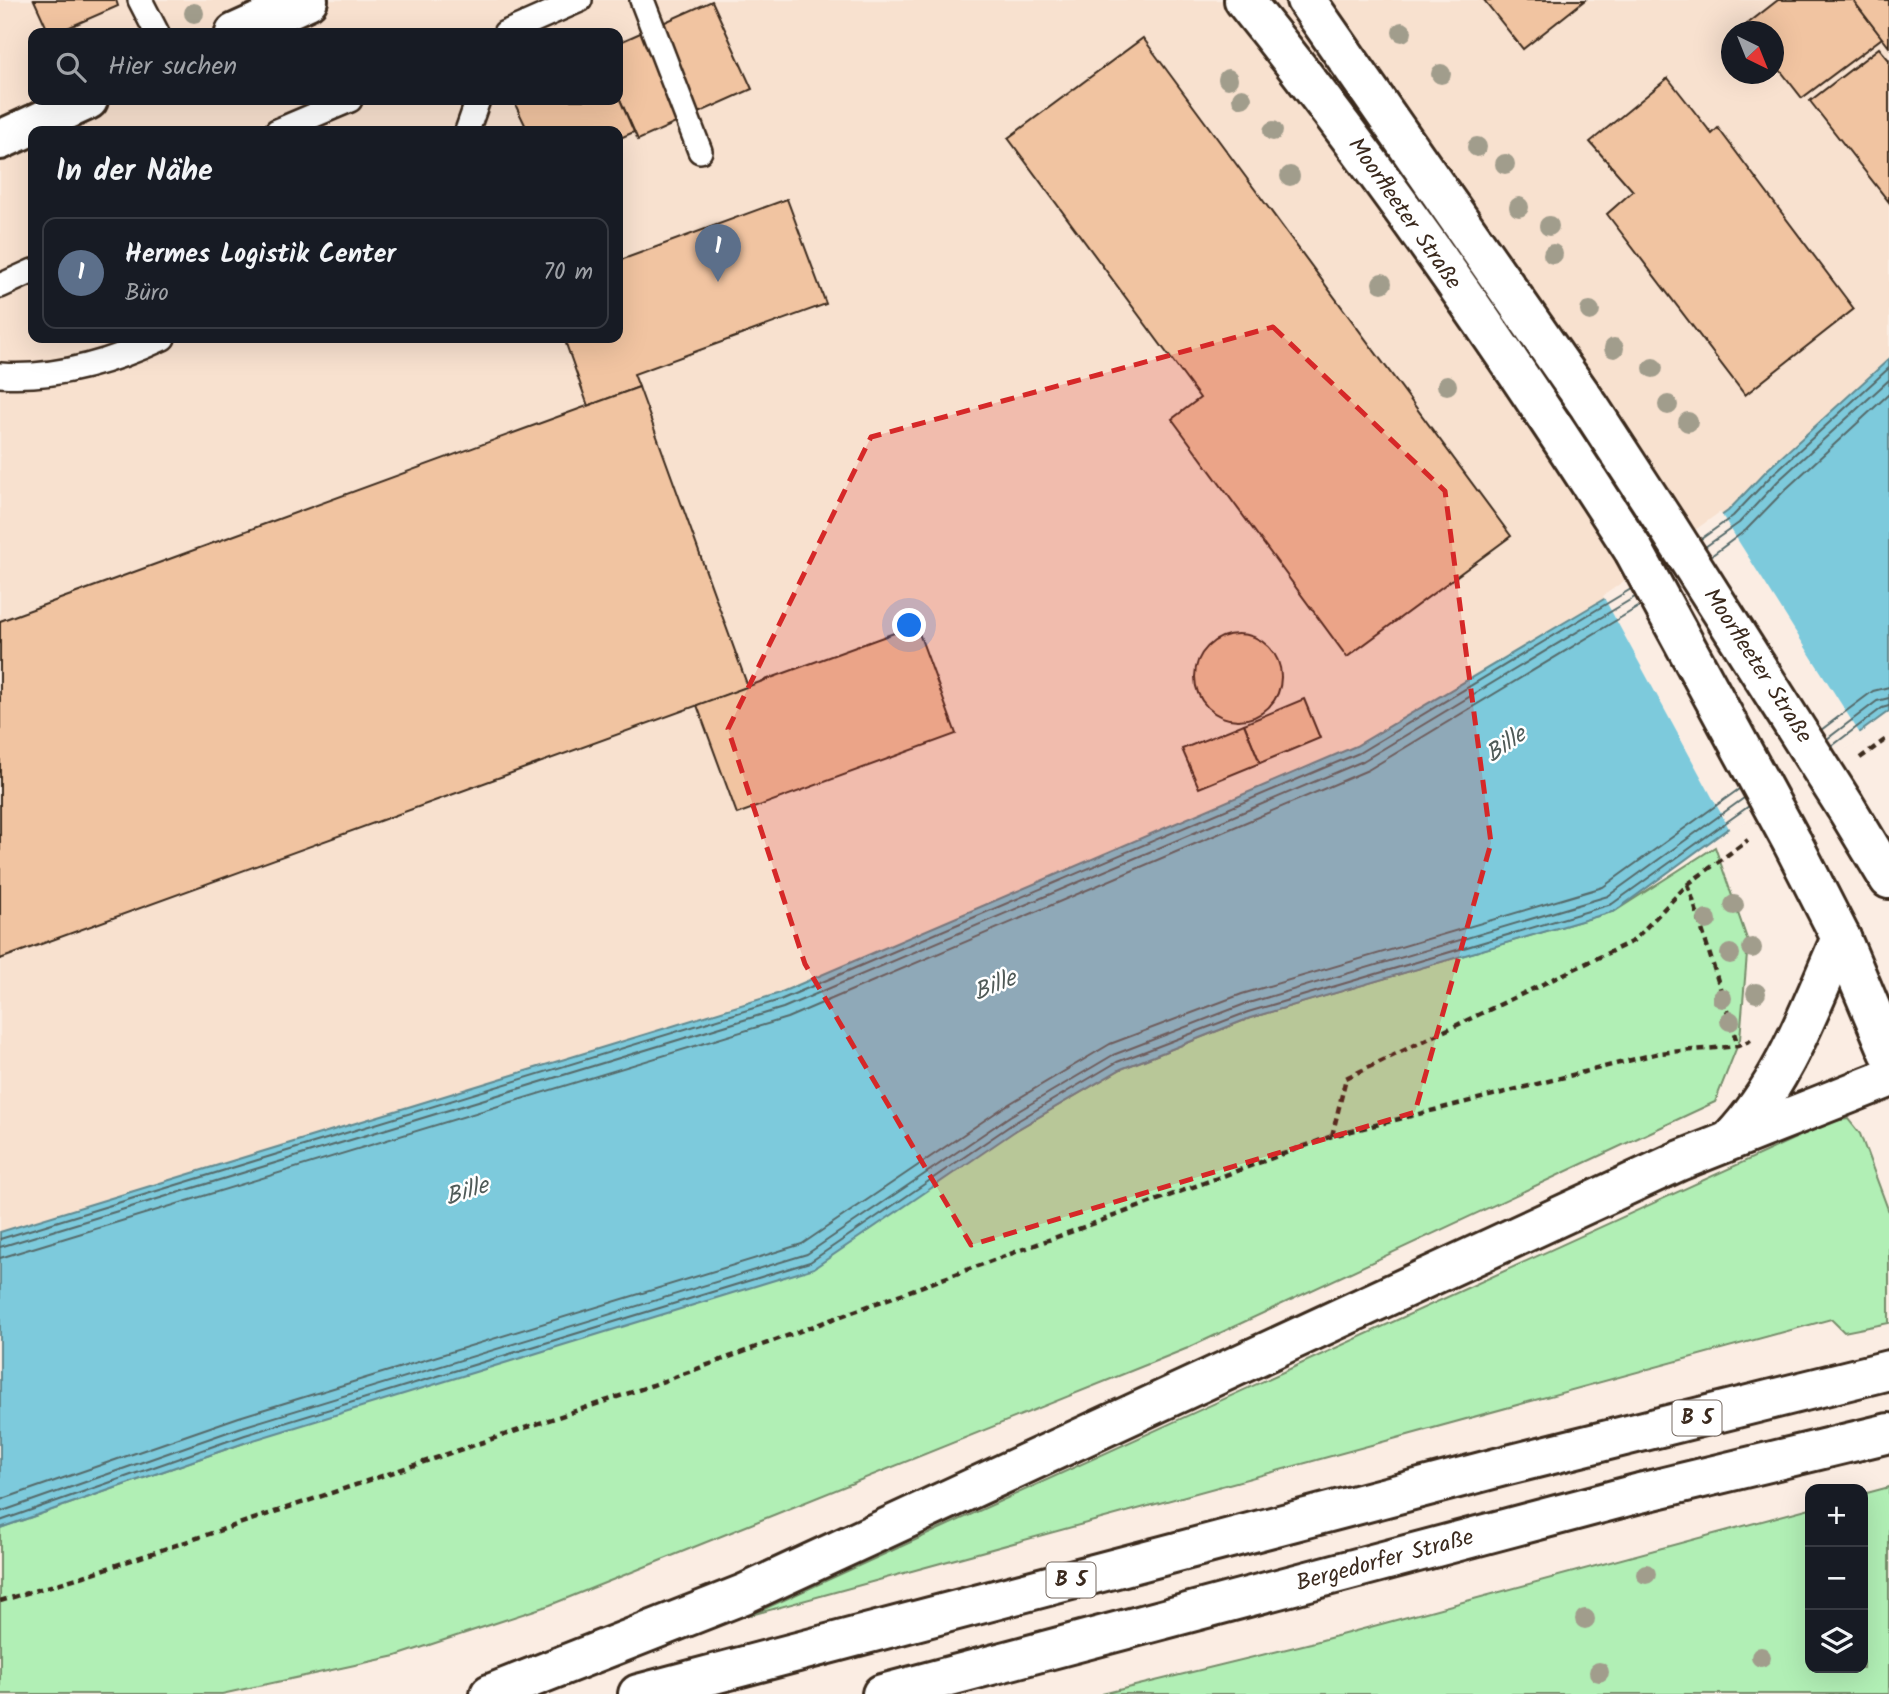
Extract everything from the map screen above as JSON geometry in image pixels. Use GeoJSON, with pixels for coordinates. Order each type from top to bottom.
{"type":"FeatureCollection","features":[{"type":"Feature","properties":{"kind":"main road"},"geometry":{"type":"LineString","coordinates":[[246,28],[308,0]]}},
{"type":"Feature","properties":{"kind":"main road","name":"Moorfleeter Straße"},"geometry":{"type":"LineString","coordinates":[[1244,0],[1316,89],[1558,431],[1634,551],[1792,842],[1840,938]]}},
{"type":"Feature","properties":{"kind":"main road","name":"Moorfleeter Straße"},"geometry":{"type":"LineString","coordinates":[[1306,0],[1589,407],[1668,527],[1884,871]]}},
{"type":"Feature","properties":{"kind":"main road"},"geometry":{"type":"LineString","coordinates":[[31,126],[77,105]]}},
{"type":"Feature","properties":{"kind":"main road"},"geometry":{"type":"LineString","coordinates":[[0,140],[28,127]]}},
{"type":"Feature","properties":{"kind":"main road"},"geometry":{"type":"LineString","coordinates":[[1840,938],[1889,1052]]}},
{"type":"Feature","properties":{"kind":"main road"},"geometry":{"type":"LineString","coordinates":[[1729,1140],[1750,1118],[1778,1073],[1840,938]]}},
{"type":"Feature","properties":{"kind":"main road"},"geometry":{"type":"LineString","coordinates":[[490,1694],[744,1594],[1666,1166],[1889,1078]]}},
{"type":"Feature","properties":{"kind":"main road","name":"B 5"},"geometry":{"type":"LineString","coordinates":[[638,1694],[1504,1466],[1889,1370]]}},
{"type":"Feature","properties":{"kind":"main road","name":"Bergedorfer Straße"},"geometry":{"type":"LineString","coordinates":[[882,1694],[1626,1497],[1889,1433]]}},
{"type":"Feature","properties":{"kind":"lane"},"geometry":{"type":"LineString","coordinates":[[140,0],[154,28]]}},
{"type":"Feature","properties":{"kind":"lane"},"geometry":{"type":"LineString","coordinates":[[516,28],[580,0]]}},
{"type":"Feature","properties":{"kind":"lane"},"geometry":{"type":"LineString","coordinates":[[642,0],[700,151]]}},
{"type":"Feature","properties":{"kind":"lane"},"geometry":{"type":"LineString","coordinates":[[289,126],[338,105]]}},
{"type":"Feature","properties":{"kind":"lane"},"geometry":{"type":"LineString","coordinates":[[469,126],[476,105]]}},
{"type":"Feature","properties":{"kind":"lane"},"geometry":{"type":"LineString","coordinates":[[0,286],[28,273]]}},
{"type":"Feature","properties":{"kind":"lane"},"geometry":{"type":"LineString","coordinates":[[0,375],[58,371],[104,362],[151,343]]}},
{"type":"Feature","properties":{"kind":"path"},"geometry":{"type":"LineString","coordinates":[[1856,761],[1889,737]]}},
{"type":"Feature","properties":{"kind":"path"},"geometry":{"type":"LineString","coordinates":[[1332,1136],[1346,1078],[1633,941],[1688,884],[1755,835]]}},
{"type":"Feature","properties":{"kind":"path"},"geometry":{"type":"LineString","coordinates":[[1688,884],[1738,1046]]}},
{"type":"Feature","properties":{"kind":"path"},"geometry":{"type":"LineString","coordinates":[[0,1601],[84,1577],[653,1385],[1332,1136],[1659,1054],[1724,1047]]}},
{"type":"Feature","properties":{"kind":"highlighted area"},"geometry":{"type":"Polygon","coordinates":[[[1273,327],[1445,491],[1491,843],[1415,1112],[971,1245],[805,964],[728,729],[871,437],[1273,327]]]}},
{"type":"Feature","properties":{"kind":"shaded area"},"geometry":{"type":"Polygon","coordinates":[[[0,0],[1889,0],[1889,359],[1767,470],[1728,511],[1604,599],[1356,746],[777,994],[0,1232],[0,0]]]}},
{"type":"Feature","properties":{"kind":"green space"},"geometry":{"type":"Polygon","coordinates":[[[1715,847],[1748,942],[1740,1039],[1715,1102],[1188,1348],[550,1605],[396,1656],[222,1694],[0,1694],[0,1528],[247,1442],[1018,1129],[1121,1069],[1250,1018],[1615,911],[1715,847]]]}},
{"type":"Feature","properties":{"kind":"green space"},"geometry":{"type":"Polygon","coordinates":[[[1848,1119],[1860,1134],[1889,1212],[1889,1323],[1844,1332],[1831,1319],[751,1615],[1833,1121],[1848,1119]]]}},
{"type":"Feature","properties":{"kind":"green space"},"geometry":{"type":"Polygon","coordinates":[[[1889,1487],[1889,1694],[1102,1694],[1311,1643],[1805,1509],[1805,1673],[1868,1673],[1868,1493],[1889,1487]]]}},
{"type":"Feature","properties":{"kind":"water","name":"Bille"},"geometry":{"type":"Polygon","coordinates":[[[1889,359],[1889,711],[1615,911],[1250,1018],[1121,1069],[1018,1129],[814,1268],[247,1442],[0,1528],[0,1232],[777,994],[1356,746],[1604,599],[1728,511],[1767,470],[1889,359]]]}},
{"type":"Feature","properties":{"kind":"pier"},"geometry":{"type":"Polygon","coordinates":[[[1720,512],[1862,737],[1731,832],[1603,596],[1720,512]]]}},
{"type":"Feature","properties":{"kind":"building"},"geometry":{"type":"Polygon","coordinates":[[[34,0],[116,0],[118,6],[67,28],[47,28],[34,0]]]}},
{"type":"Feature","properties":{"kind":"building"},"geometry":{"type":"Polygon","coordinates":[[[1484,0],[1585,0],[1523,49],[1484,0]]]}},
{"type":"Feature","properties":{"kind":"building"},"geometry":{"type":"Polygon","coordinates":[[[1778,0],[1853,0],[1882,38],[1802,98],[1784,75],[1784,21],[1751,21],[1778,0]]]}},
{"type":"Feature","properties":{"kind":"building"},"geometry":{"type":"Polygon","coordinates":[[[1853,0],[1889,0],[1889,47],[1882,38],[1853,0]]]}},
{"type":"Feature","properties":{"kind":"building"},"geometry":{"type":"Polygon","coordinates":[[[712,1],[752,89],[638,140],[622,105],[623,41],[712,1]]]}},
{"type":"Feature","properties":{"kind":"building"},"geometry":{"type":"Polygon","coordinates":[[[1143,38],[1511,536],[1347,657],[1172,419],[1200,398],[1008,138],[1143,38]]]}},
{"type":"Feature","properties":{"kind":"building"},"geometry":{"type":"Polygon","coordinates":[[[1879,48],[1889,60],[1889,202],[1810,101],[1879,48]]]}},
{"type":"Feature","properties":{"kind":"building"},"geometry":{"type":"Polygon","coordinates":[[[1668,78],[1712,134],[1718,128],[1854,309],[1745,395],[1607,214],[1633,191],[1590,142],[1668,78]]]}},
{"type":"Feature","properties":{"kind":"building"},"geometry":{"type":"Polygon","coordinates":[[[515,105],[622,105],[634,132],[623,137],[623,126],[526,126],[515,105]]]}},
{"type":"Feature","properties":{"kind":"building"},"geometry":{"type":"Polygon","coordinates":[[[787,199],[826,304],[634,374],[639,387],[588,406],[566,343],[623,343],[623,259],[787,199]]]}},
{"type":"Feature","properties":{"kind":"building"},"geometry":{"type":"Polygon","coordinates":[[[639,387],[748,687],[0,959],[0,621],[639,387]]]}},
{"type":"Feature","properties":{"kind":"building"},"geometry":{"type":"Polygon","coordinates":[[[916,625],[956,734],[737,814],[697,705],[916,625]]]}},
{"type":"Feature","properties":{"kind":"building"},"geometry":{"type":"Polygon","coordinates":[[[1238,634],[1255,637],[1269,646],[1278,660],[1281,677],[1278,694],[1269,708],[1255,717],[1238,720],[1221,717],[1207,708],[1198,694],[1195,677],[1198,660],[1207,646],[1221,637],[1238,634]]]}},
{"type":"Feature","properties":{"kind":"building"},"geometry":{"type":"Polygon","coordinates":[[[1304,699],[1320,738],[1260,763],[1244,724],[1304,699]]]}},
{"type":"Feature","properties":{"kind":"building"},"geometry":{"type":"Polygon","coordinates":[[[1244,724],[1260,763],[1199,788],[1182,749],[1244,724]]]}},
{"type":"Feature","properties":{"kind":"place","name":"Hermes Logistik Center"},"geometry":{"type":"Point","coordinates":[718,282]}}]}
